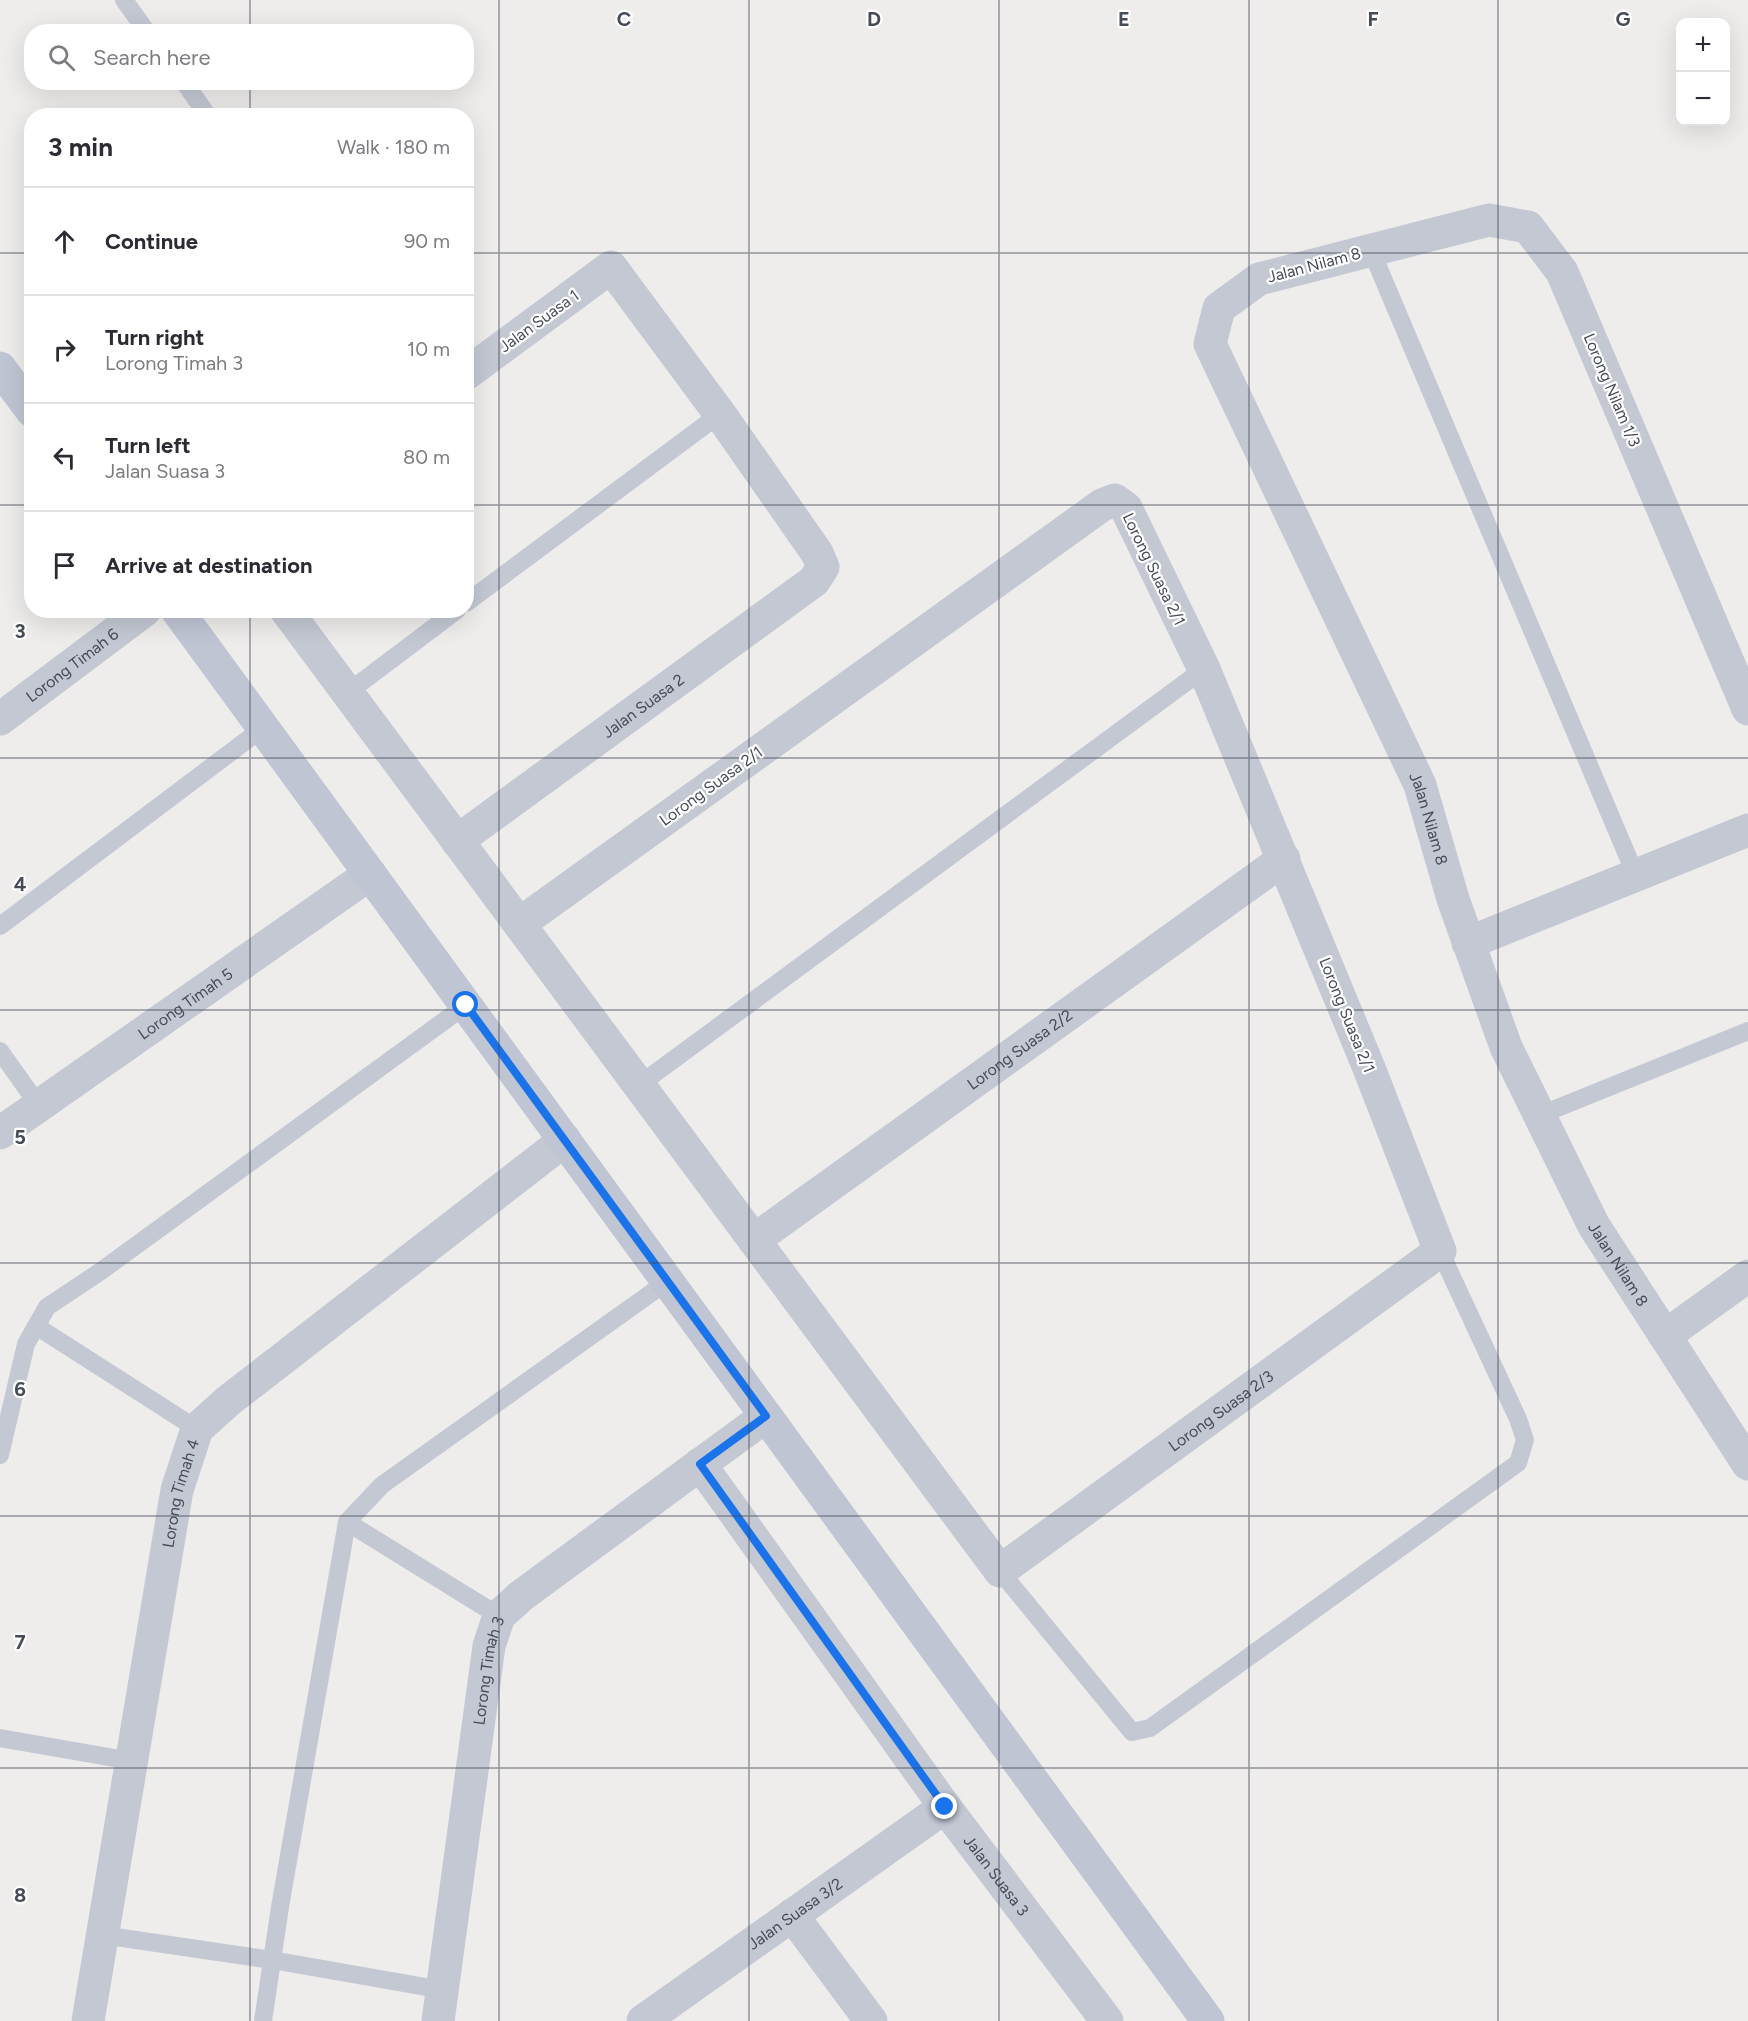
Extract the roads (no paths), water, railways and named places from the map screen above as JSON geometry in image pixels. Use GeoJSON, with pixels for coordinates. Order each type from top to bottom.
{"type":"FeatureCollection","features":[{"type":"Feature","properties":{"kind":"street","name":"Lorong Nilam 1/3"},"geometry":{"type":"LineString","coordinates":[[1371,250],[1489,220],[1528,226],[1562,272],[1748,709]]}},
{"type":"Feature","properties":{"kind":"street","name":"Jalan Nilam 8"},"geometry":{"type":"LineString","coordinates":[[1371,250],[1259,279],[1220,309],[1210,344],[1420,785],[1468,943],[1506,1047],[1594,1226],[1748,1464]]}},
{"type":"Feature","properties":{"kind":"street","name":"Jalan Suasa 1"},"geometry":{"type":"LineString","coordinates":[[474,368],[611,267],[720,414]]}},
{"type":"Feature","properties":{"kind":"street"},"geometry":{"type":"LineString","coordinates":[[0,368],[24,400]]}},
{"type":"Feature","properties":{"kind":"street","name":"Jalan Suasa 2"},"geometry":{"type":"LineString","coordinates":[[458,841],[814,581],[824,567],[817,553],[720,414]]}},
{"type":"Feature","properties":{"kind":"street","name":"Lorong Suasa 2/1"},"geometry":{"type":"LineString","coordinates":[[519,924],[1093,512],[1115,500],[1126,508],[1204,669],[1284,859],[1440,1251]]}},
{"type":"Feature","properties":{"kind":"street","name":"Lorong Timah 6"},"geometry":{"type":"LineString","coordinates":[[0,719],[134,618]]}},
{"type":"Feature","properties":{"kind":"street"},"geometry":{"type":"LineString","coordinates":[[183,618],[1208,2021]]}},
{"type":"Feature","properties":{"kind":"street"},"geometry":{"type":"LineString","coordinates":[[292,618],[1000,1571]]}},
{"type":"Feature","properties":{"kind":"street"},"geometry":{"type":"LineString","coordinates":[[1468,943],[1748,830]]}},
{"type":"Feature","properties":{"kind":"street","name":"Lorong Suasa 2/2"},"geometry":{"type":"LineString","coordinates":[[754,1240],[1284,859]]}},
{"type":"Feature","properties":{"kind":"street","name":"Lorong Timah 5"},"geometry":{"type":"LineString","coordinates":[[0,1133],[370,874]]}},
{"type":"Feature","properties":{"kind":"street","name":"Lorong Timah 4"},"geometry":{"type":"LineString","coordinates":[[88,2021],[177,1490],[197,1429],[270,1366],[565,1140]]}},
{"type":"Feature","properties":{"kind":"street","name":"Lorong Suasa 2/3"},"geometry":{"type":"LineString","coordinates":[[1000,1571],[1440,1251]]}},
{"type":"Feature","properties":{"kind":"street"},"geometry":{"type":"LineString","coordinates":[[1665,1336],[1748,1276]]}},
{"type":"Feature","properties":{"kind":"street","name":"Lorong Timah 3"},"geometry":{"type":"LineString","coordinates":[[441,2006],[489,1646],[499,1616],[521,1596],[766,1416]]}},
{"type":"Feature","properties":{"kind":"street","name":"Jalan Suasa 3"},"geometry":{"type":"LineString","coordinates":[[700,1464],[945,1807],[1107,2021]]}},
{"type":"Feature","properties":{"kind":"street","name":"Jalan Suasa 3/2"},"geometry":{"type":"LineString","coordinates":[[643,2021],[945,1807]]}},
{"type":"Feature","properties":{"kind":"street"},"geometry":{"type":"LineString","coordinates":[[792,1916],[871,2021]]}},
{"type":"Feature","properties":{"kind":"lane"},"geometry":{"type":"LineString","coordinates":[[124,0],[141,24]]}},
{"type":"Feature","properties":{"kind":"lane"},"geometry":{"type":"LineString","coordinates":[[190,90],[202,108]]}},
{"type":"Feature","properties":{"kind":"lane"},"geometry":{"type":"LineString","coordinates":[[1371,250],[1636,876]]}},
{"type":"Feature","properties":{"kind":"lane"},"geometry":{"type":"LineString","coordinates":[[474,597],[720,414]]}},
{"type":"Feature","properties":{"kind":"lane"},"geometry":{"type":"LineString","coordinates":[[347,693],[446,618]]}},
{"type":"Feature","properties":{"kind":"lane"},"geometry":{"type":"LineString","coordinates":[[639,1085],[1204,669]]}},
{"type":"Feature","properties":{"kind":"lane"},"geometry":{"type":"LineString","coordinates":[[0,926],[263,728]]}},
{"type":"Feature","properties":{"kind":"lane"},"geometry":{"type":"LineString","coordinates":[[0,1455],[26,1344],[47,1307],[101,1271],[466,1005]]}},
{"type":"Feature","properties":{"kind":"lane"},"geometry":{"type":"LineString","coordinates":[[1539,1115],[1748,1031]]}},
{"type":"Feature","properties":{"kind":"lane"},"geometry":{"type":"LineString","coordinates":[[0,1051],[39,1106]]}},
{"type":"Feature","properties":{"kind":"lane"},"geometry":{"type":"LineString","coordinates":[[1000,1571],[1132,1732],[1150,1728],[1518,1463],[1525,1440],[1440,1251]]}},
{"type":"Feature","properties":{"kind":"lane"},"geometry":{"type":"LineString","coordinates":[[263,2021],[335,1579],[347,1522],[382,1485],[668,1281]]}},
{"type":"Feature","properties":{"kind":"lane"},"geometry":{"type":"LineString","coordinates":[[36,1326],[197,1429]]}},
{"type":"Feature","properties":{"kind":"lane"},"geometry":{"type":"LineString","coordinates":[[347,1522],[499,1616]]}},
{"type":"Feature","properties":{"kind":"lane"},"geometry":{"type":"LineString","coordinates":[[0,1738],[132,1761]]}},
{"type":"Feature","properties":{"kind":"lane"},"geometry":{"type":"LineString","coordinates":[[102,1935],[272,1960],[441,2006]]}}]}
